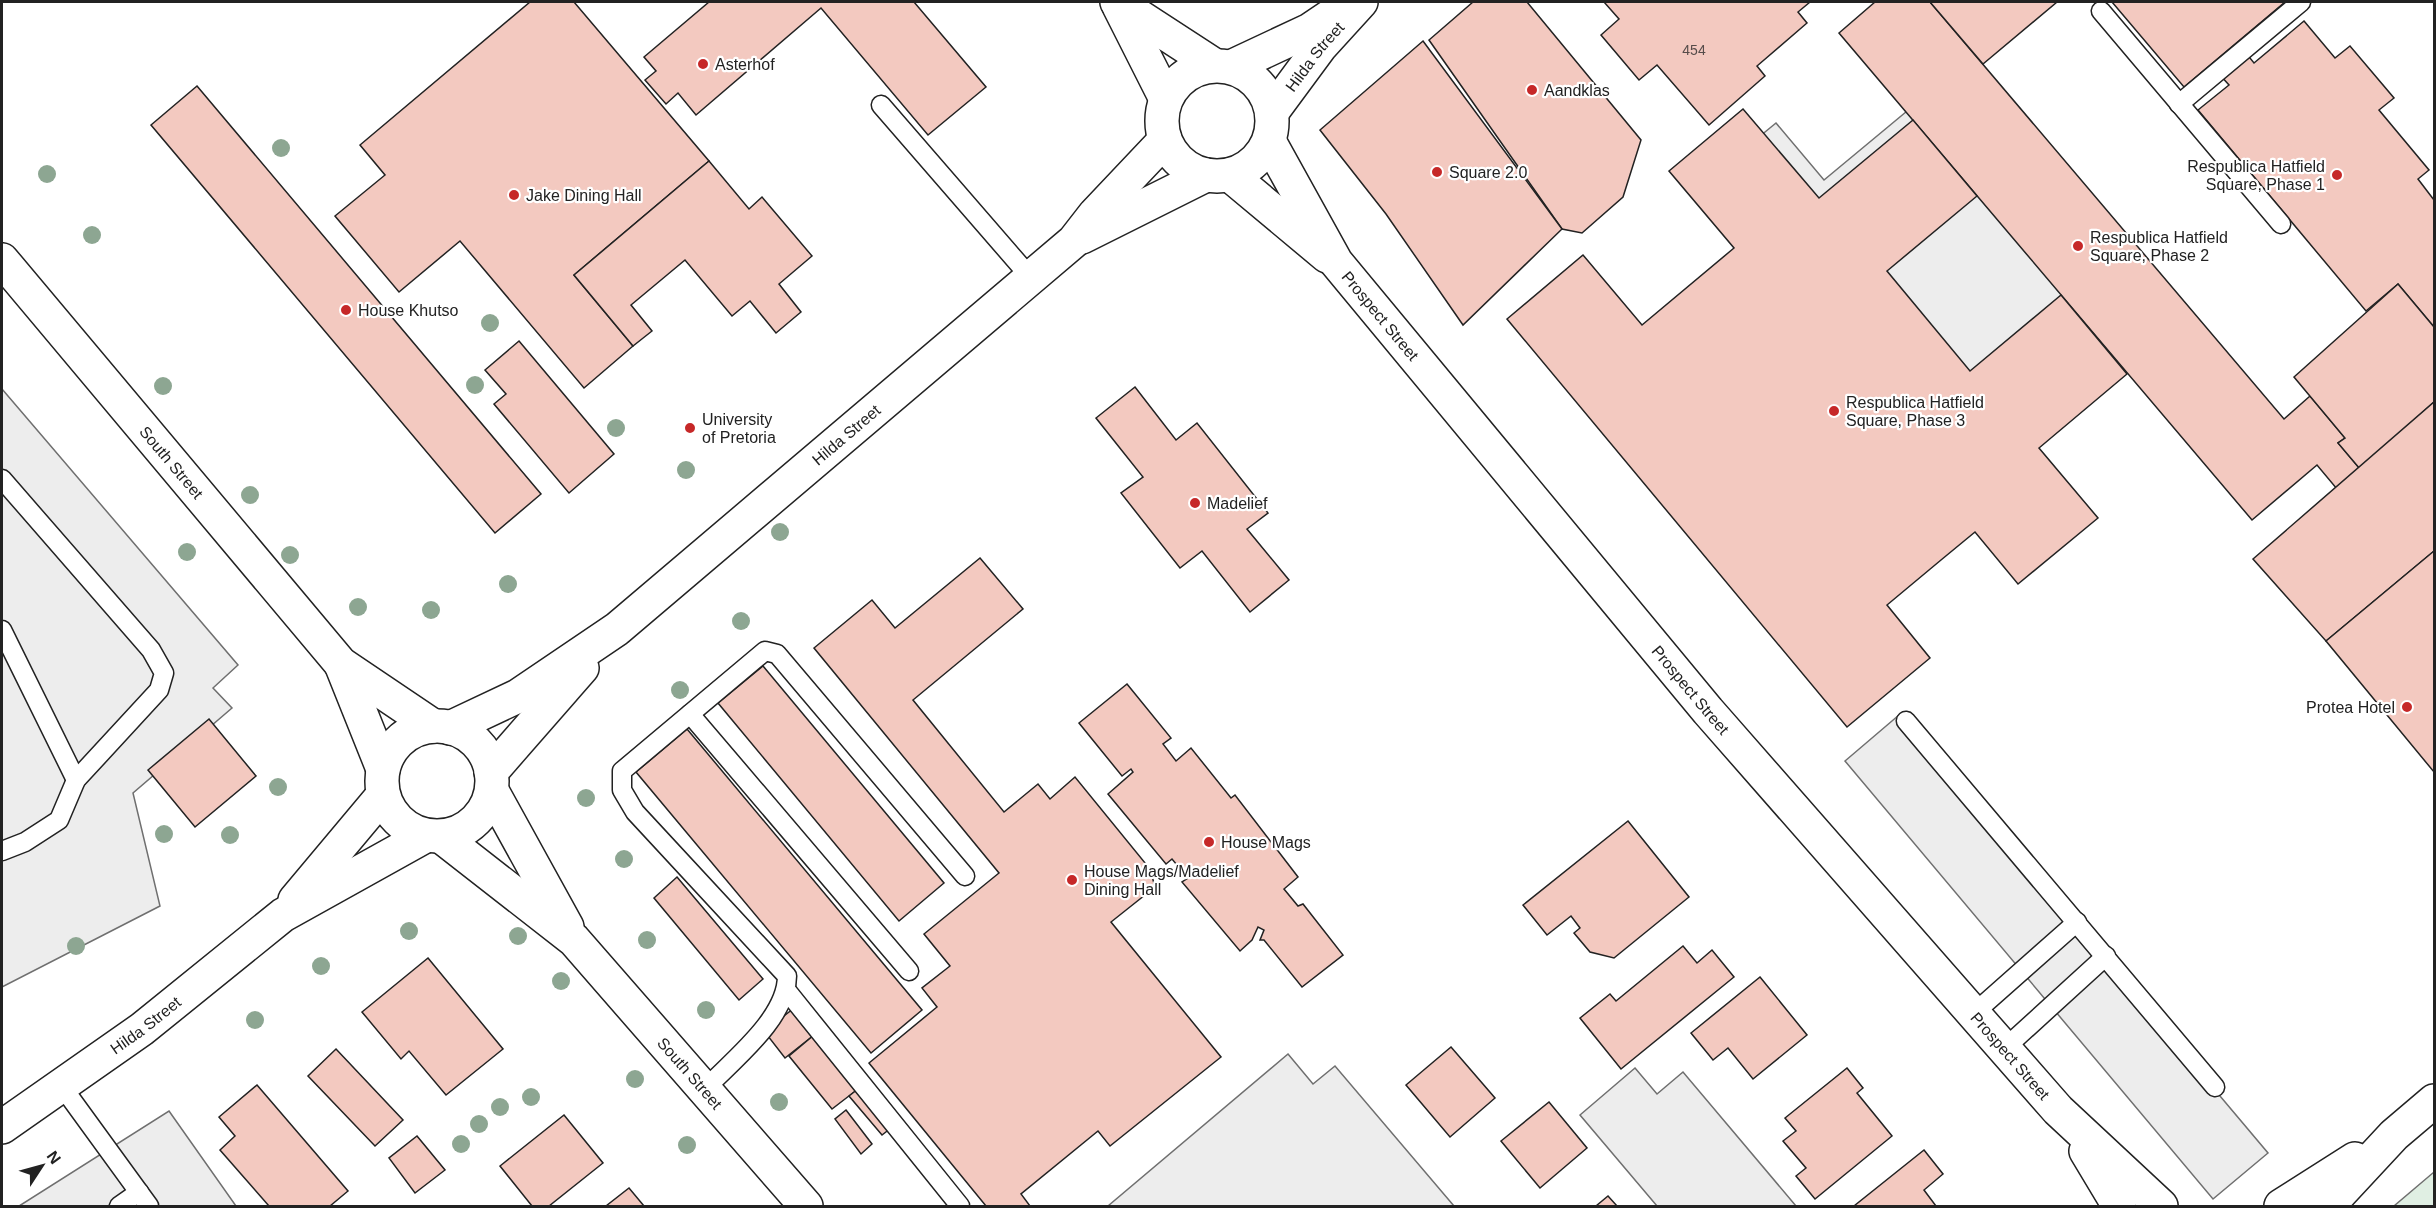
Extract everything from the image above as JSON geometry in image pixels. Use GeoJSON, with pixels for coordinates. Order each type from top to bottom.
{"type":"FeatureCollection","features":[{"type":"Feature","properties":{"kind":"street"},"geometry":{"type":"LineString","coordinates":[[1117,2],[1222,66],[1246,73],[1258,83],[1267,97],[1271,126],[1254,163],[1218,175],[1180,163],[1171,152],[1161,126],[1166,99],[1185,75],[1222,66]]}},
{"type":"Feature","properties":{"kind":"street"},"geometry":{"type":"LineString","coordinates":[[1117,2],[1166,99]]}},
{"type":"Feature","properties":{"kind":"street","name":"Hilda Street"},"geometry":{"type":"LineString","coordinates":[[1222,66],[1310,30],[1352,2]]}},
{"type":"Feature","properties":{"kind":"street","name":"Hilda Street"},"geometry":{"type":"LineString","coordinates":[[1271,126],[1320,47],[1362,2]]}},
{"type":"Feature","properties":{"kind":"street","name":"Prospect Street"},"geometry":{"type":"LineString","coordinates":[[1271,126],[1336,262]]}},
{"type":"Feature","properties":{"kind":"street","name":"Hilda Street"},"geometry":{"type":"LineString","coordinates":[[442,727],[518,696],[617,629],[1074,241],[1095,214],[1165,140]]}},
{"type":"Feature","properties":{"kind":"street","name":"Hilda Street"},"geometry":{"type":"LineString","coordinates":[[1074,241],[1218,175]]}},
{"type":"Feature","properties":{"kind":"street","name":"Prospect Street"},"geometry":{"type":"LineString","coordinates":[[1218,175],[1336,262],[1722,728],[2058,1110],[2161,1206]]}},
{"type":"Feature","properties":{"kind":"street","name":"South Street"},"geometry":{"type":"LineString","coordinates":[[2,260],[341,664],[442,727]]}},
{"type":"Feature","properties":{"kind":"street","name":"Hilda Street"},"geometry":{"type":"LineString","coordinates":[[491,782],[617,629]]}},
{"type":"Feature","properties":{"kind":"street","name":"South Street"},"geometry":{"type":"LineString","coordinates":[[341,664],[383,782]]}},
{"type":"Feature","properties":{"kind":"street"},"geometry":{"type":"LineString","coordinates":[[442,727],[465,734],[477,744],[487,757],[491,782],[487,805],[469,827],[433,836],[399,822],[389,809],[383,782],[389,753],[400,739],[416,730],[442,727]]}},
{"type":"Feature","properties":{"kind":"street","name":"Hilda Street"},"geometry":{"type":"LineString","coordinates":[[283,915],[383,782]]}},
{"type":"Feature","properties":{"kind":"street","name":"South Street"},"geometry":{"type":"LineString","coordinates":[[491,782],[573,940]]}},
{"type":"Feature","properties":{"kind":"street","name":"Hilda Street"},"geometry":{"type":"LineString","coordinates":[[2,1127],[142,1029],[283,915],[433,836]]}},
{"type":"Feature","properties":{"kind":"street","name":"South Street"},"geometry":{"type":"LineString","coordinates":[[433,836],[573,940],[806,1206]]}},
{"type":"Feature","properties":{"kind":"street"},"geometry":{"type":"LineString","coordinates":[[2328,1206],[2394,1135],[2434,1101]]}},
{"type":"Feature","properties":{"kind":"street","name":"Prospect Street"},"geometry":{"type":"LineString","coordinates":[[2058,1110],[2093,1160],[2119,1206]]}},
{"type":"Feature","properties":{"kind":"street"},"geometry":{"type":"LineString","coordinates":[[2281,1206],[2394,1135]]}},
{"type":"Feature","properties":{"kind":"lane"},"geometry":{"type":"LineString","coordinates":[[2179,104],[2301,2]]}},
{"type":"Feature","properties":{"kind":"lane"},"geometry":{"type":"LineString","coordinates":[[2101,11],[2281,224]]}},
{"type":"Feature","properties":{"kind":"lane"},"geometry":{"type":"LineString","coordinates":[[881,105],[1031,278]]}},
{"type":"Feature","properties":{"kind":"lane"},"geometry":{"type":"LineString","coordinates":[[2,479],[151,650],[164,673],[159,690],[76,780],[59,820],[26,843],[2,851]]}},
{"type":"Feature","properties":{"kind":"lane"},"geometry":{"type":"LineString","coordinates":[[2,630],[76,780]]}},
{"type":"Feature","properties":{"kind":"lane"},"geometry":{"type":"LineString","coordinates":[[705,1089],[762,1031],[787,991],[787,976],[635,812],[622,790],[622,771],[765,651],[777,654],[965,876]]}},
{"type":"Feature","properties":{"kind":"lane"},"geometry":{"type":"LineString","coordinates":[[690,714],[909,971]]}},
{"type":"Feature","properties":{"kind":"lane"},"geometry":{"type":"LineString","coordinates":[[1906,721],[2215,1087]]}},
{"type":"Feature","properties":{"kind":"lane"},"geometry":{"type":"LineString","coordinates":[[1972,1014],[2077,922]]}},
{"type":"Feature","properties":{"kind":"lane"},"geometry":{"type":"LineString","coordinates":[[2004,1049],[2106,956]]}},
{"type":"Feature","properties":{"kind":"lane"},"geometry":{"type":"LineString","coordinates":[[787,991],[960,1206]]}},
{"type":"Feature","properties":{"kind":"lane"},"geometry":{"type":"LineString","coordinates":[[62,1085],[144,1199],[119,1206]]}},
{"type":"Feature","properties":{"kind":"green space"},"geometry":{"type":"Polygon","coordinates":[[[2434,1172],[2434,1206],[2394,1206],[2434,1172]]]}},
{"type":"Feature","properties":{"kind":"shaded area"},"geometry":{"type":"Polygon","coordinates":[[[1930,92],[2103,301],[1959,421],[1737,155],[1776,123],[1824,180],[1930,92]]]}},
{"type":"Feature","properties":{"kind":"shaded area"},"geometry":{"type":"Polygon","coordinates":[[[2,389],[238,665],[213,688],[232,708],[133,793],[160,906],[2,987],[2,389]]]}},
{"type":"Feature","properties":{"kind":"shaded area"},"geometry":{"type":"Polygon","coordinates":[[[1899,715],[2268,1153],[2213,1199],[1845,761],[1899,715]]]}},
{"type":"Feature","properties":{"kind":"shaded area"},"geometry":{"type":"Polygon","coordinates":[[[1288,1054],[1313,1084],[1335,1066],[1454,1206],[1108,1206],[1288,1054]]]}},
{"type":"Feature","properties":{"kind":"shaded area"},"geometry":{"type":"Polygon","coordinates":[[[1635,1068],[1657,1094],[1683,1072],[1796,1206],[1657,1206],[1580,1115],[1635,1068]]]}},
{"type":"Feature","properties":{"kind":"shaded area"},"geometry":{"type":"Polygon","coordinates":[[[169,1111],[236,1206],[19,1206],[169,1111]]]}},
{"type":"Feature","properties":{"kind":"building","name":"Jake Dining Hall"},"geometry":{"type":"Polygon","coordinates":[[[530,2],[574,2],[709,161],[574,275],[633,346],[584,388],[460,241],[399,292],[335,216],[385,175],[360,145],[530,2]]]}},
{"type":"Feature","properties":{"kind":"building","name":"Asterhof"},"geometry":{"type":"Polygon","coordinates":[[[709,2],[914,2],[986,87],[928,135],[821,8],[696,115],[678,93],[666,104],[645,80],[656,71],[644,57],[709,2]]]}},
{"type":"Feature","properties":{"kind":"building","name":"Aandklas"},"geometry":{"type":"Polygon","coordinates":[[[1473,2],[1527,2],[1641,140],[1623,197],[1582,233],[1562,229],[1429,40],[1473,2]]]}},
{"type":"Feature","properties":{"kind":"building"},"geometry":{"type":"Polygon","coordinates":[[[1604,2],[1810,2],[1798,12],[1807,23],[1757,66],[1765,76],[1709,125],[1657,65],[1639,80],[1601,35],[1619,19],[1604,2]]]}},
{"type":"Feature","properties":{"kind":"building","name":"Respublica Hatfield Square, Phase 2"},"geometry":{"type":"Polygon","coordinates":[[[1875,2],[1930,2],[2284,419],[2310,396],[2345,438],[2338,443],[2360,469],[2337,489],[2317,465],[2252,520],[1839,33],[1875,2]]]}},
{"type":"Feature","properties":{"kind":"building"},"geometry":{"type":"Polygon","coordinates":[[[1930,2],[2057,2],[1983,64],[1930,2]]]}},
{"type":"Feature","properties":{"kind":"building"},"geometry":{"type":"Polygon","coordinates":[[[2112,2],[2285,2],[2184,87],[2112,2]]]}},
{"type":"Feature","properties":{"kind":"building","name":"Respublica Hatfield Square, Phase 1"},"geometry":{"type":"Polygon","coordinates":[[[2304,21],[2335,58],[2350,46],[2394,98],[2379,110],[2429,170],[2418,179],[2434,200],[2434,327],[2398,284],[2366,311],[2198,110],[2229,85],[2220,75],[2246,53],[2254,63],[2304,21]]]}},
{"type":"Feature","properties":{"kind":"building","name":"Square 2.0"},"geometry":{"type":"Polygon","coordinates":[[[1423,41],[1562,229],[1463,325],[1386,214],[1320,130],[1423,41]]]}},
{"type":"Feature","properties":{"kind":"building","name":"House Khutso"},"geometry":{"type":"Polygon","coordinates":[[[197,86],[541,494],[495,533],[151,125],[197,86]]]}},
{"type":"Feature","properties":{"kind":"building","name":"Respublica Hatfield Square, Phase 3"},"geometry":{"type":"Polygon","coordinates":[[[1743,109],[1819,198],[1913,120],[1977,196],[1887,271],[1970,371],[2061,295],[2127,374],[2039,448],[2098,518],[2018,584],[1975,532],[1941,560],[1887,605],[1930,658],[1847,727],[1507,319],[1583,255],[1642,325],[1734,248],[1669,171],[1743,109]]]}},
{"type":"Feature","properties":{"kind":"building"},"geometry":{"type":"Polygon","coordinates":[[[709,161],[749,209],[762,197],[812,256],[779,284],[801,312],[776,333],[750,301],[732,316],[685,260],[631,305],[652,331],[633,346],[574,275],[709,161]]]}},
{"type":"Feature","properties":{"kind":"building"},"geometry":{"type":"Polygon","coordinates":[[[2398,284],[2434,327],[2434,402],[2360,469],[2338,443],[2345,438],[2294,377],[2398,284]]]}},
{"type":"Feature","properties":{"kind":"building"},"geometry":{"type":"Polygon","coordinates":[[[519,341],[614,454],[569,493],[494,404],[506,394],[485,370],[519,341]]]}},
{"type":"Feature","properties":{"kind":"building","name":"Madelief"},"geometry":{"type":"Polygon","coordinates":[[[1135,387],[1176,440],[1197,423],[1268,513],[1247,529],[1289,580],[1250,612],[1202,551],[1180,568],[1121,493],[1143,477],[1096,418],[1135,387]]]}},
{"type":"Feature","properties":{"kind":"building"},"geometry":{"type":"Polygon","coordinates":[[[2434,402],[2434,551],[2326,641],[2253,559],[2434,402]]]}},
{"type":"Feature","properties":{"kind":"building","name":"Protea Hotel"},"geometry":{"type":"Polygon","coordinates":[[[2434,551],[2434,772],[2326,641],[2434,551]]]}},
{"type":"Feature","properties":{"kind":"building","name":"House Mags/Madelief Dining Hall"},"geometry":{"type":"Polygon","coordinates":[[[980,558],[1023,609],[913,700],[1004,812],[1038,784],[1050,799],[1075,777],[1150,869],[1155,887],[1111,922],[1221,1057],[1110,1146],[1098,1131],[1021,1194],[1030,1206],[986,1206],[869,1063],[937,1007],[922,988],[950,966],[924,934],[999,873],[814,648],[872,600],[895,628],[980,558]]]}},
{"type":"Feature","properties":{"kind":"building"},"geometry":{"type":"Polygon","coordinates":[[[763,666],[944,883],[899,921],[718,703],[763,666]]]}},
{"type":"Feature","properties":{"kind":"building","name":"House Mags"},"geometry":{"type":"Polygon","coordinates":[[[1127,684],[1171,738],[1163,744],[1176,761],[1191,748],[1231,798],[1235,795],[1298,877],[1284,889],[1298,906],[1303,904],[1343,955],[1302,987],[1264,940],[1260,940],[1264,930],[1258,927],[1252,940],[1240,951],[1182,882],[1188,878],[1172,859],[1166,864],[1108,794],[1133,772],[1131,769],[1122,776],[1079,723],[1127,684]]]}},
{"type":"Feature","properties":{"kind":"building"},"geometry":{"type":"Polygon","coordinates":[[[209,719],[256,776],[195,827],[148,770],[209,719]]]}},
{"type":"Feature","properties":{"kind":"building"},"geometry":{"type":"Polygon","coordinates":[[[687,729],[922,1010],[871,1053],[636,772],[687,729]]]}},
{"type":"Feature","properties":{"kind":"building"},"geometry":{"type":"Polygon","coordinates":[[[1628,821],[1689,897],[1614,958],[1590,952],[1574,933],[1580,928],[1571,916],[1547,935],[1523,905],[1628,821]]]}},
{"type":"Feature","properties":{"kind":"building"},"geometry":{"type":"Polygon","coordinates":[[[677,877],[763,979],[739,1000],[654,898],[677,877]]]}},
{"type":"Feature","properties":{"kind":"building"},"geometry":{"type":"Polygon","coordinates":[[[1683,946],[1697,963],[1712,950],[1734,977],[1621,1069],[1580,1018],[1610,994],[1616,1001],[1683,946]]]}},
{"type":"Feature","properties":{"kind":"building"},"geometry":{"type":"Polygon","coordinates":[[[428,958],[503,1049],[446,1095],[409,1051],[401,1059],[362,1012],[428,958]]]}},
{"type":"Feature","properties":{"kind":"building"},"geometry":{"type":"Polygon","coordinates":[[[1760,977],[1807,1035],[1753,1079],[1728,1048],[1713,1060],[1691,1033],[1760,977]]]}},
{"type":"Feature","properties":{"kind":"building"},"geometry":{"type":"Polygon","coordinates":[[[793,1009],[814,1035],[785,1058],[764,1031],[793,1009]]]}},
{"type":"Feature","properties":{"kind":"building"},"geometry":{"type":"Polygon","coordinates":[[[814,1035],[858,1089],[832,1109],[789,1056],[814,1035]]]}},
{"type":"Feature","properties":{"kind":"building"},"geometry":{"type":"Polygon","coordinates":[[[1451,1047],[1495,1098],[1450,1137],[1406,1085],[1451,1047]]]}},
{"type":"Feature","properties":{"kind":"building"},"geometry":{"type":"Polygon","coordinates":[[[336,1049],[403,1120],[375,1146],[308,1076],[336,1049]]]}},
{"type":"Feature","properties":{"kind":"building"},"geometry":{"type":"Polygon","coordinates":[[[1847,1068],[1863,1088],[1857,1093],[1892,1136],[1815,1199],[1796,1176],[1806,1168],[1783,1141],[1796,1131],[1785,1118],[1847,1068]]]}},
{"type":"Feature","properties":{"kind":"building"},"geometry":{"type":"Polygon","coordinates":[[[257,1085],[348,1191],[330,1206],[269,1206],[220,1150],[235,1136],[219,1117],[257,1085]]]}},
{"type":"Feature","properties":{"kind":"building"},"geometry":{"type":"Polygon","coordinates":[[[858,1089],[891,1128],[882,1135],[849,1096],[858,1089]]]}},
{"type":"Feature","properties":{"kind":"building"},"geometry":{"type":"Polygon","coordinates":[[[1549,1102],[1587,1148],[1540,1188],[1501,1141],[1549,1102]]]}},
{"type":"Feature","properties":{"kind":"building"},"geometry":{"type":"Polygon","coordinates":[[[846,1110],[872,1144],[861,1154],[835,1119],[846,1110]]]}},
{"type":"Feature","properties":{"kind":"building"},"geometry":{"type":"Polygon","coordinates":[[[564,1115],[603,1163],[549,1206],[532,1206],[500,1166],[564,1115]]]}},
{"type":"Feature","properties":{"kind":"building"},"geometry":{"type":"Polygon","coordinates":[[[417,1136],[445,1170],[415,1193],[389,1158],[417,1136]]]}},
{"type":"Feature","properties":{"kind":"building"},"geometry":{"type":"Polygon","coordinates":[[[1924,1150],[1943,1174],[1924,1190],[1936,1206],[1854,1206],[1924,1150]]]}},
{"type":"Feature","properties":{"kind":"building"},"geometry":{"type":"Polygon","coordinates":[[[629,1188],[644,1206],[606,1206],[629,1188]]]}},
{"type":"Feature","properties":{"kind":"building"},"geometry":{"type":"Polygon","coordinates":[[[1608,1196],[1617,1206],[1596,1206],[1608,1196]]]}},
{"type":"Feature","properties":{"kind":"place","name":"Asterhof"},"geometry":{"type":"Point","coordinates":[703,64]}},
{"type":"Feature","properties":{"kind":"place","name":"Aandklas"},"geometry":{"type":"Point","coordinates":[1532,90]}},
{"type":"Feature","properties":{"kind":"place","name":"Square 2.0"},"geometry":{"type":"Point","coordinates":[1437,172]}},
{"type":"Feature","properties":{"kind":"place","name":"Respublica Hatfield Square, Phase 1"},"geometry":{"type":"Point","coordinates":[2337,175]}},
{"type":"Feature","properties":{"kind":"place","name":"Jake Dining Hall"},"geometry":{"type":"Point","coordinates":[514,195]}},
{"type":"Feature","properties":{"kind":"place","name":"Respublica Hatfield Square, Phase 2"},"geometry":{"type":"Point","coordinates":[2078,246]}},
{"type":"Feature","properties":{"kind":"place","name":"House Khutso"},"geometry":{"type":"Point","coordinates":[346,310]}},
{"type":"Feature","properties":{"kind":"place","name":"Respublica Hatfield Square, Phase 3"},"geometry":{"type":"Point","coordinates":[1834,411]}},
{"type":"Feature","properties":{"kind":"place","name":"University of Pretoria"},"geometry":{"type":"Point","coordinates":[690,428]}},
{"type":"Feature","properties":{"kind":"place","name":"Madelief"},"geometry":{"type":"Point","coordinates":[1195,503]}},
{"type":"Feature","properties":{"kind":"place","name":"Protea Hotel"},"geometry":{"type":"Point","coordinates":[2407,707]}},
{"type":"Feature","properties":{"kind":"place","name":"House Mags"},"geometry":{"type":"Point","coordinates":[1209,842]}},
{"type":"Feature","properties":{"kind":"place","name":"House Mags/Madelief Dining Hall"},"geometry":{"type":"Point","coordinates":[1072,880]}}]}
